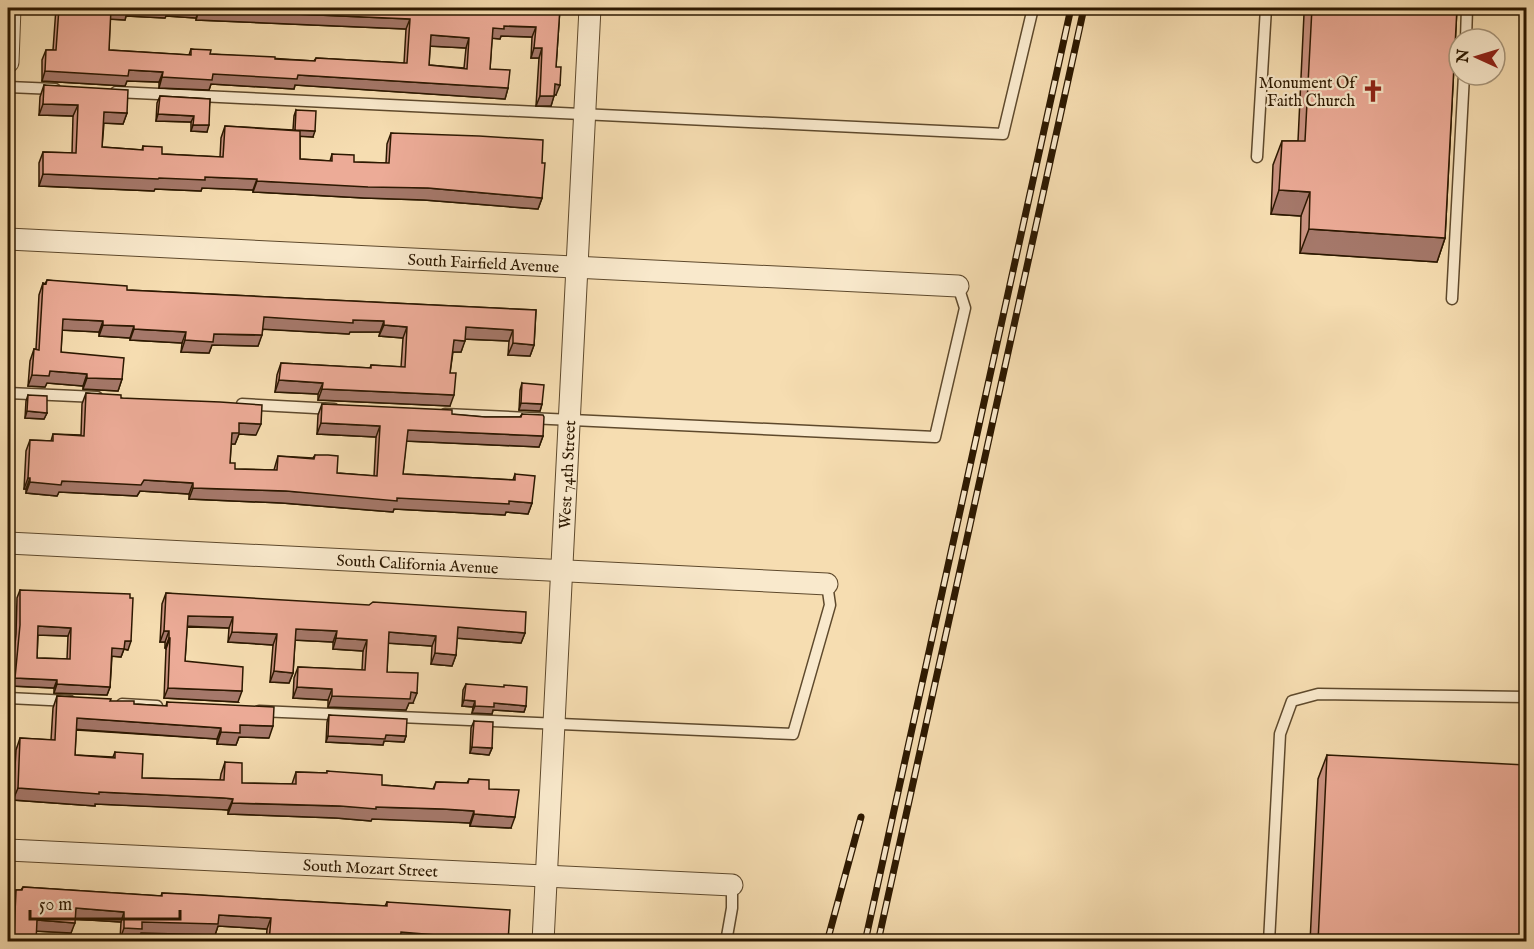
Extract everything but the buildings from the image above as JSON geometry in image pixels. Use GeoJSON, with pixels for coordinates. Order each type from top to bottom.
{"type":"FeatureCollection","features":[{"type":"Feature","properties":{"kind":"street"},"geometry":{"type":"LineString","coordinates":[[8,62],[10,8]]}},
{"type":"Feature","properties":{"kind":"street","name":"West 74th Street"},"geometry":{"type":"LineString","coordinates":[[543,942],[590,8]]}},
{"type":"Feature","properties":{"kind":"street","name":"South Fairfield Avenue"},"geometry":{"type":"LineString","coordinates":[[8,239],[958,286]]}},
{"type":"Feature","properties":{"kind":"street","name":"South California Avenue"},"geometry":{"type":"LineString","coordinates":[[8,543],[827,584]]}},
{"type":"Feature","properties":{"kind":"street","name":"South Mozart Street"},"geometry":{"type":"LineString","coordinates":[[8,850],[732,885]]}},
{"type":"Feature","properties":{"kind":"lane"},"geometry":{"type":"LineString","coordinates":[[104,92],[1003,134],[1033,8]]}},
{"type":"Feature","properties":{"kind":"lane"},"geometry":{"type":"LineString","coordinates":[[1257,157],[1266,8]]}},
{"type":"Feature","properties":{"kind":"lane"},"geometry":{"type":"LineString","coordinates":[[1466,27],[1467,8]]}},
{"type":"Feature","properties":{"kind":"lane"},"geometry":{"type":"LineString","coordinates":[[8,87],[69,90]]}},
{"type":"Feature","properties":{"kind":"lane"},"geometry":{"type":"LineString","coordinates":[[1452,299],[1463,87]]}},
{"type":"Feature","properties":{"kind":"lane"},"geometry":{"type":"LineString","coordinates":[[436,413],[935,437],[965,308],[958,286]]}},
{"type":"Feature","properties":{"kind":"lane"},"geometry":{"type":"LineString","coordinates":[[8,393],[103,398]]}},
{"type":"Feature","properties":{"kind":"lane"},"geometry":{"type":"LineString","coordinates":[[234,404],[341,409]]}},
{"type":"Feature","properties":{"kind":"lane"},"geometry":{"type":"LineString","coordinates":[[243,710],[793,734],[830,605],[827,584]]}},
{"type":"Feature","properties":{"kind":"lane"},"geometry":{"type":"LineString","coordinates":[[1269,942],[1280,734],[1292,701],[1318,694],[1527,698]]}},
{"type":"Feature","properties":{"kind":"lane"},"geometry":{"type":"LineString","coordinates":[[8,698],[78,701]]}},
{"type":"Feature","properties":{"kind":"lane"},"geometry":{"type":"LineString","coordinates":[[114,703],[172,706]]}},
{"type":"Feature","properties":{"kind":"lane"},"geometry":{"type":"LineString","coordinates":[[726,942],[732,908],[732,885]]}},
{"type":"Feature","properties":{"kind":"railway"},"geometry":{"type":"LineString","coordinates":[[865,942],[1071,8]]}},
{"type":"Feature","properties":{"kind":"railway"},"geometry":{"type":"LineString","coordinates":[[878,942],[1084,8]]}},
{"type":"Feature","properties":{"kind":"railway"},"geometry":{"type":"LineString","coordinates":[[827,942],[861,817]]}},
{"type":"Feature","properties":{"kind":"place","name":"Monument Of Faith Church"},"geometry":{"type":"Point","coordinates":[1373,91]}}]}
